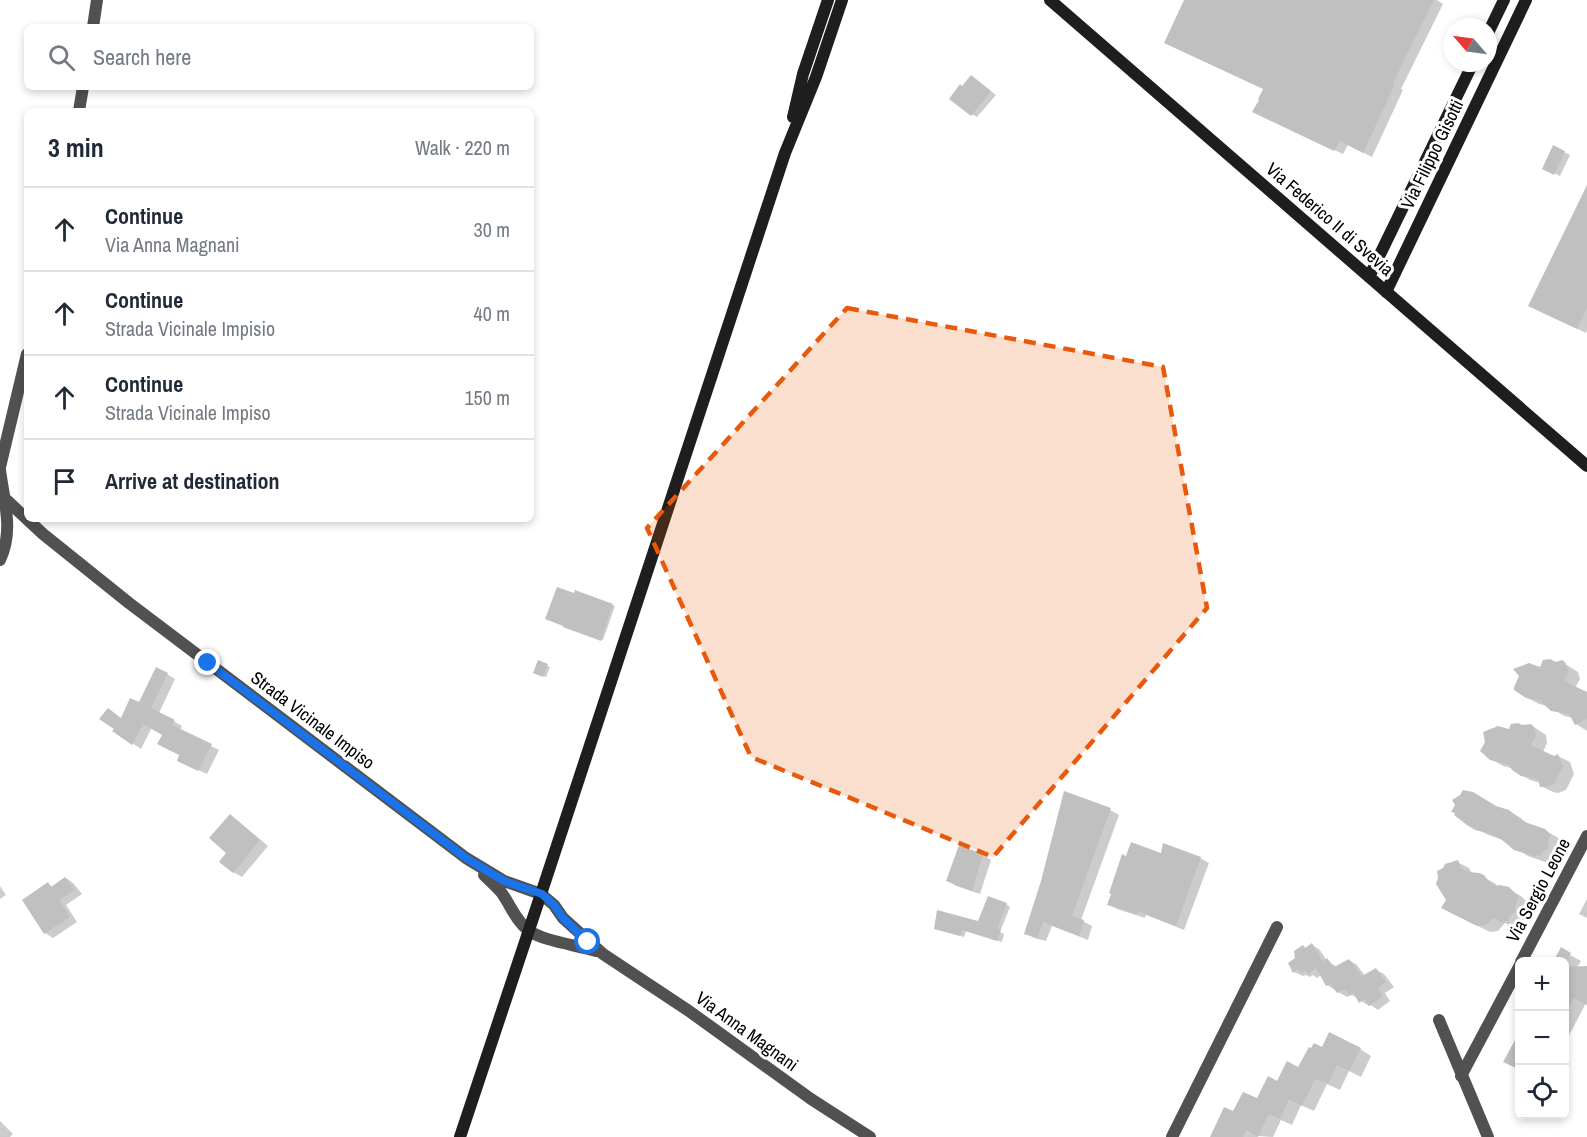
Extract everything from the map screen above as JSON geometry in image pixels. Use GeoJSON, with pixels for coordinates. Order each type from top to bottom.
{"type":"FeatureCollection","features":[{"type":"Feature","properties":{"kind":"main road"},"geometry":{"type":"LineString","coordinates":[[785,153],[803,74],[828,0]]}},
{"type":"Feature","properties":{"kind":"main road"},"geometry":{"type":"LineString","coordinates":[[460,1137],[785,153],[816,77],[842,0]]}},
{"type":"Feature","properties":{"kind":"main road","name":"Via Federico II di Svevia"},"geometry":{"type":"LineString","coordinates":[[1050,0],[1587,466]]}},
{"type":"Feature","properties":{"kind":"main road"},"geometry":{"type":"LineString","coordinates":[[1495,18],[1504,0]]}},
{"type":"Feature","properties":{"kind":"main road","name":"Via Filippo Gisotti"},"geometry":{"type":"LineString","coordinates":[[1386,292],[1526,0]]}},
{"type":"Feature","properties":{"kind":"main road","name":"Via Filippo Gisotti"},"geometry":{"type":"LineString","coordinates":[[1369,277],[1469,72]]}},
{"type":"Feature","properties":{"kind":"street"},"geometry":{"type":"LineString","coordinates":[[93,24],[97,0]]}},
{"type":"Feature","properties":{"kind":"street"},"geometry":{"type":"LineString","coordinates":[[80,108],[83,90]]}},
{"type":"Feature","properties":{"kind":"street"},"geometry":{"type":"LineString","coordinates":[[0,560],[8,538],[8,522],[2,495],[0,469],[24,367]]}},
{"type":"Feature","properties":{"kind":"street","name":"Strada Vicinale Impiso"},"geometry":{"type":"LineString","coordinates":[[2,495],[24,516]]}},
{"type":"Feature","properties":{"kind":"street","name":"Strada Vicinale Impiso"},"geometry":{"type":"LineString","coordinates":[[30,522],[129,603],[466,858]]}},
{"type":"Feature","properties":{"kind":"street","name":"Via Sergio Leone"},"geometry":{"type":"LineString","coordinates":[[1523,957],[1587,836]]}},
{"type":"Feature","properties":{"kind":"street"},"geometry":{"type":"LineString","coordinates":[[466,858],[504,881],[542,894]]}},
{"type":"Feature","properties":{"kind":"street"},"geometry":{"type":"LineString","coordinates":[[466,858],[500,891],[529,931]]}},
{"type":"Feature","properties":{"kind":"street","name":"Via Anna Magnani"},"geometry":{"type":"LineString","coordinates":[[542,894],[563,918],[603,954],[689,1011],[811,1099],[870,1137]]}},
{"type":"Feature","properties":{"kind":"street"},"geometry":{"type":"LineString","coordinates":[[1172,1137],[1277,927]]}},
{"type":"Feature","properties":{"kind":"street","name":"Via Anna Magnani"},"geometry":{"type":"LineString","coordinates":[[529,931],[541,937],[603,954]]}},
{"type":"Feature","properties":{"kind":"street","name":"Via Sergio Leone"},"geometry":{"type":"LineString","coordinates":[[1461,1076],[1515,973]]}},
{"type":"Feature","properties":{"kind":"street"},"geometry":{"type":"LineString","coordinates":[[1439,1020],[1488,1137]]}},
{"type":"Feature","properties":{"kind":"highlighted area"},"geometry":{"type":"Polygon","coordinates":[[[847,308],[1163,367],[1207,608],[993,857],[751,757],[647,528],[847,308]]]}},
{"type":"Feature","properties":{"kind":"building"},"geometry":{"type":"Polygon","coordinates":[[[1184,0],[1434,0],[1393,83],[1395,84],[1363,153],[1340,141],[1334,151],[1252,112],[1263,89],[1164,43],[1184,0]]]}},
{"type":"Feature","properties":{"kind":"building"},"geometry":{"type":"Polygon","coordinates":[[[971,75],[991,91],[971,116],[949,99],[960,84],[962,86],[971,75]]]}},
{"type":"Feature","properties":{"kind":"building"},"geometry":{"type":"Polygon","coordinates":[[[1553,145],[1565,151],[1554,175],[1542,169],[1553,145]]]}},
{"type":"Feature","properties":{"kind":"building"},"geometry":{"type":"Polygon","coordinates":[[[1587,185],[1587,308],[1577,329],[1528,306],[1587,185]]]}},
{"type":"Feature","properties":{"kind":"building"},"geometry":{"type":"Polygon","coordinates":[[[557,587],[574,593],[575,590],[613,604],[601,641],[545,619],[557,587]]]}},
{"type":"Feature","properties":{"kind":"building"},"geometry":{"type":"Polygon","coordinates":[[[538,660],[548,664],[543,677],[533,673],[538,660]]]}},
{"type":"Feature","properties":{"kind":"building"},"geometry":{"type":"Polygon","coordinates":[[[1543,660],[1565,662],[1569,671],[1564,681],[1587,692],[1587,719],[1575,725],[1569,714],[1551,711],[1540,701],[1526,698],[1514,690],[1519,676],[1513,669],[1529,663],[1540,667],[1543,660]]]}},
{"type":"Feature","properties":{"kind":"building"},"geometry":{"type":"Polygon","coordinates":[[[156,667],[168,673],[151,708],[175,720],[172,725],[212,744],[198,771],[177,761],[179,755],[157,744],[162,735],[143,724],[132,745],[99,719],[108,708],[121,718],[130,698],[139,702],[156,667]]]}},
{"type":"Feature","properties":{"kind":"building"},"geometry":{"type":"Polygon","coordinates":[[[1511,724],[1531,724],[1534,727],[1536,736],[1531,745],[1554,756],[1558,754],[1563,766],[1554,784],[1540,787],[1538,779],[1521,776],[1509,765],[1490,760],[1480,751],[1485,742],[1483,732],[1498,726],[1509,729],[1511,724]]]}},
{"type":"Feature","properties":{"kind":"building"},"geometry":{"type":"Polygon","coordinates":[[[1463,790],[1473,792],[1496,806],[1509,810],[1522,821],[1545,829],[1551,835],[1548,840],[1549,848],[1540,856],[1537,854],[1536,857],[1514,850],[1502,840],[1467,825],[1451,812],[1455,805],[1452,800],[1463,790]]]}},
{"type":"Feature","properties":{"kind":"building"},"geometry":{"type":"Polygon","coordinates":[[[1064,791],[1111,808],[1072,916],[1084,920],[1079,936],[1043,922],[1037,938],[1024,934],[1041,881],[1064,791]]]}},
{"type":"Feature","properties":{"kind":"building"},"geometry":{"type":"Polygon","coordinates":[[[230,814],[260,840],[233,873],[219,862],[226,853],[209,838],[230,814]]]}},
{"type":"Feature","properties":{"kind":"building"},"geometry":{"type":"Polygon","coordinates":[[[1131,842],[1161,853],[1163,843],[1201,857],[1176,926],[1138,911],[1136,914],[1107,905],[1122,854],[1126,856],[1131,842]]]}},
{"type":"Feature","properties":{"kind":"building"},"geometry":{"type":"Polygon","coordinates":[[[959,845],[983,854],[972,891],[946,881],[959,845]]]}},
{"type":"Feature","properties":{"kind":"building"},"geometry":{"type":"Polygon","coordinates":[[[1458,860],[1462,869],[1484,875],[1496,886],[1509,887],[1519,897],[1515,912],[1510,915],[1508,921],[1501,922],[1493,918],[1486,925],[1477,926],[1441,908],[1446,900],[1436,884],[1437,871],[1445,864],[1458,860]]]}},
{"type":"Feature","properties":{"kind":"building"},"geometry":{"type":"Polygon","coordinates":[[[65,877],[75,890],[59,900],[70,917],[44,934],[22,900],[48,882],[51,887],[65,877]]]}},
{"type":"Feature","properties":{"kind":"building"},"geometry":{"type":"Polygon","coordinates":[[[988,896],[1007,903],[997,929],[1001,930],[997,941],[962,930],[960,936],[934,929],[937,910],[978,921],[988,896]]]}},
{"type":"Feature","properties":{"kind":"building"},"geometry":{"type":"Polygon","coordinates":[[[1312,943],[1323,962],[1327,958],[1334,967],[1349,959],[1362,976],[1376,968],[1386,982],[1378,988],[1383,996],[1369,1006],[1365,999],[1359,1003],[1354,993],[1349,995],[1346,989],[1337,993],[1331,984],[1326,986],[1316,968],[1308,974],[1305,971],[1301,973],[1298,969],[1293,973],[1288,963],[1295,958],[1294,951],[1303,945],[1305,948],[1312,943]]]}},
{"type":"Feature","properties":{"kind":"building"},"geometry":{"type":"Polygon","coordinates":[[[1561,947],[1571,953],[1569,957],[1556,957],[1561,947]]]}},
{"type":"Feature","properties":{"kind":"building"},"geometry":{"type":"Polygon","coordinates":[[[1587,966],[1587,1005],[1574,998],[1569,1008],[1569,967],[1587,966]]]}},
{"type":"Feature","properties":{"kind":"building"},"geometry":{"type":"Polygon","coordinates":[[[1329,1032],[1361,1048],[1349,1071],[1337,1065],[1328,1084],[1315,1079],[1302,1106],[1289,1099],[1280,1119],[1269,1114],[1258,1137],[1246,1130],[1243,1137],[1210,1137],[1224,1107],[1233,1111],[1243,1092],[1257,1098],[1268,1076],[1277,1081],[1287,1061],[1298,1067],[1309,1047],[1311,1048],[1314,1043],[1322,1047],[1329,1032]]]}},
{"type":"Feature","properties":{"kind":"building"},"geometry":{"type":"Polygon","coordinates":[[[1515,1040],[1515,1068],[1503,1062],[1515,1040]]]}},
{"type":"Feature","properties":{"kind":"route"},"geometry":{"type":"LineString","coordinates":[[208,663],[466,858],[504,881],[542,894],[588,942]]}}]}
